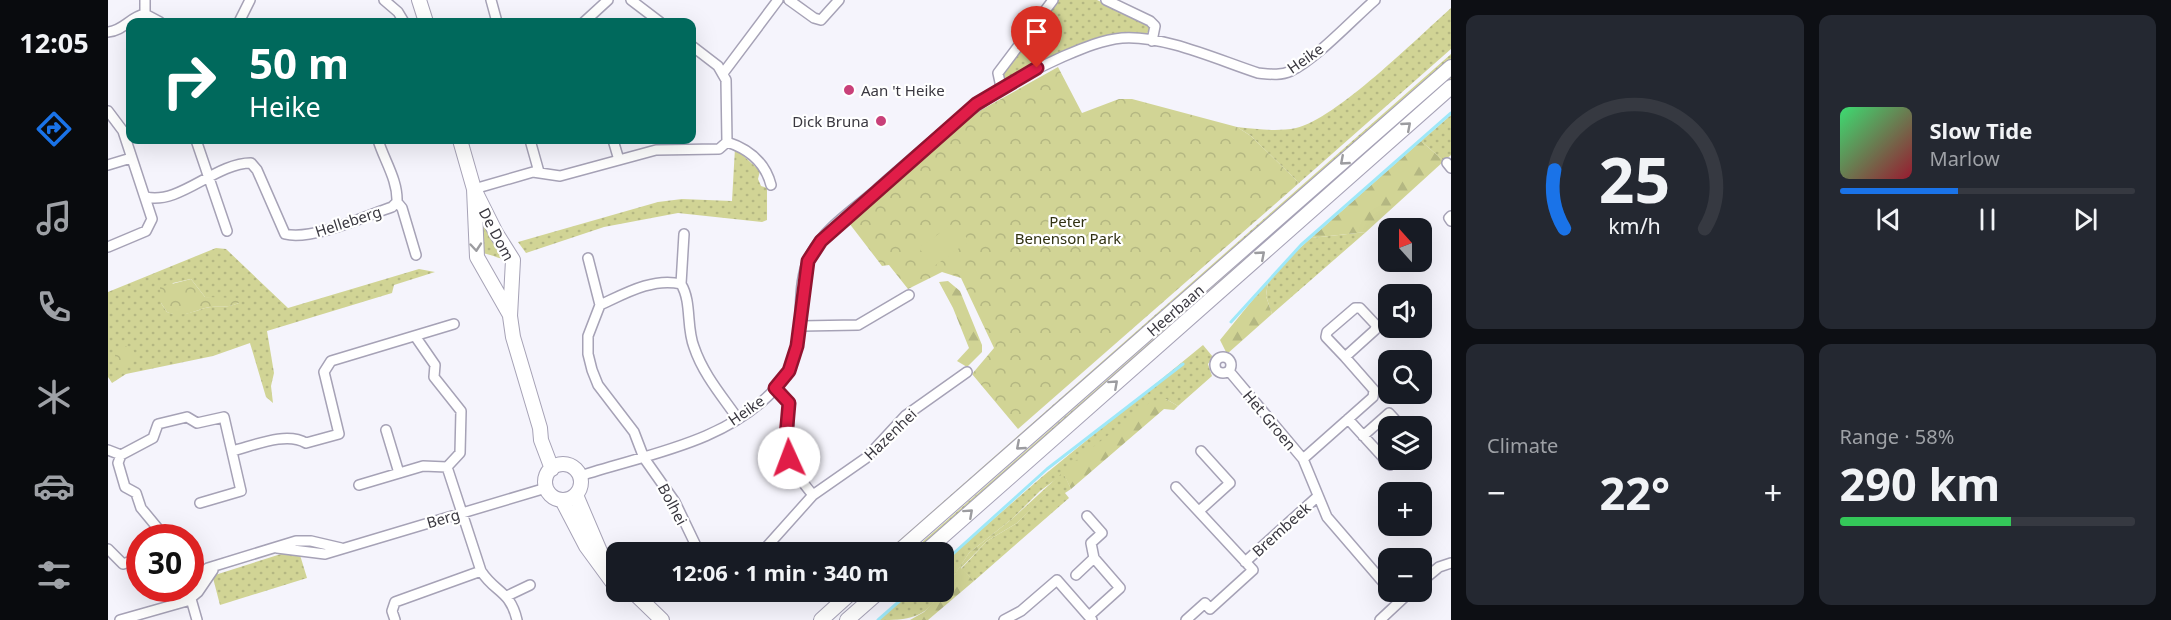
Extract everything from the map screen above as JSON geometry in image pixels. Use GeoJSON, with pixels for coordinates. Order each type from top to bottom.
{"type":"FeatureCollection","features":[{"type":"Feature","properties":{"kind":"main road"},"geometry":{"type":"LineString","coordinates":[[412,0],[424,18]]}},
{"type":"Feature","properties":{"kind":"main road"},"geometry":{"type":"LineString","coordinates":[[419,0],[425,18]]}},
{"type":"Feature","properties":{"kind":"main road","name":"Heerbaan"},"geometry":{"type":"LineString","coordinates":[[909,542],[1451,67]]}},
{"type":"Feature","properties":{"kind":"main road","name":"Heerbaan"},"geometry":{"type":"LineString","coordinates":[[936,542],[1451,87]]}},
{"type":"Feature","properties":{"kind":"main road","name":"De Dom"},"geometry":{"type":"LineString","coordinates":[[461,144],[474,189],[496,233],[513,260],[510,316],[518,358],[540,428],[548,437],[557,467]]}},
{"type":"Feature","properties":{"kind":"main road","name":"De Dom"},"geometry":{"type":"LineString","coordinates":[[474,189],[477,257],[510,316]]}},
{"type":"Feature","properties":{"kind":"main road"},"geometry":{"type":"LineString","coordinates":[[606,560],[595,544],[576,495],[580,486],[580,477],[573,468],[557,467],[546,477],[546,488],[552,496],[562,500],[586,546],[606,573]]}},
{"type":"Feature","properties":{"kind":"main road"},"geometry":{"type":"LineString","coordinates":[[562,500],[576,495]]}},
{"type":"Feature","properties":{"kind":"main road"},"geometry":{"type":"LineString","coordinates":[[631,602],[649,620]]}},
{"type":"Feature","properties":{"kind":"main road"},"geometry":{"type":"LineString","coordinates":[[643,602],[662,620]]}},
{"type":"Feature","properties":{"kind":"main road"},"geometry":{"type":"LineString","coordinates":[[821,620],[841,602]]}},
{"type":"Feature","properties":{"kind":"main road"},"geometry":{"type":"LineString","coordinates":[[847,620],[867,602]]}},
{"type":"Feature","properties":{"kind":"street"},"geometry":{"type":"LineString","coordinates":[[145,0],[145,14]]}},
{"type":"Feature","properties":{"kind":"street"},"geometry":{"type":"LineString","coordinates":[[241,18],[250,0]]}},
{"type":"Feature","properties":{"kind":"street"},"geometry":{"type":"LineString","coordinates":[[384,0],[402,18]]}},
{"type":"Feature","properties":{"kind":"street"},"geometry":{"type":"LineString","coordinates":[[491,0],[496,18]]}},
{"type":"Feature","properties":{"kind":"street"},"geometry":{"type":"LineString","coordinates":[[588,18],[608,0]]}},
{"type":"Feature","properties":{"kind":"street"},"geometry":{"type":"LineString","coordinates":[[631,0],[655,18]]}},
{"type":"Feature","properties":{"kind":"street"},"geometry":{"type":"LineString","coordinates":[[724,72],[778,0]]}},
{"type":"Feature","properties":{"kind":"street"},"geometry":{"type":"LineString","coordinates":[[789,0],[814,18],[821,20],[839,0]]}},
{"type":"Feature","properties":{"kind":"street"},"geometry":{"type":"LineString","coordinates":[[1001,87],[998,74],[1053,0]]}},
{"type":"Feature","properties":{"kind":"street"},"geometry":{"type":"LineString","coordinates":[[1106,0],[1150,21],[1155,26],[1152,41]]}},
{"type":"Feature","properties":{"kind":"street","name":"Heike"},"geometry":{"type":"LineString","coordinates":[[580,477],[692,442],[738,419],[775,388],[789,371],[801,326],[808,261],[821,241],[952,125],[1001,87],[1037,68],[1089,46],[1122,38],[1152,41],[1258,73],[1275,75],[1290,71],[1306,60],[1375,0]]}},
{"type":"Feature","properties":{"kind":"street"},"geometry":{"type":"LineString","coordinates":[[133,18],[145,14],[152,18]]}},
{"type":"Feature","properties":{"kind":"street"},"geometry":{"type":"LineString","coordinates":[[108,32],[117,31],[126,24]]}},
{"type":"Feature","properties":{"kind":"street"},"geometry":{"type":"LineString","coordinates":[[474,189],[539,172],[560,176],[656,150],[719,149],[727,142],[726,80],[724,72],[696,49]]}},
{"type":"Feature","properties":{"kind":"street"},"geometry":{"type":"LineString","coordinates":[[108,111],[123,131],[126,141]]}},
{"type":"Feature","properties":{"kind":"street"},"geometry":{"type":"LineString","coordinates":[[727,142],[747,149],[768,173],[771,185]]}},
{"type":"Feature","properties":{"kind":"street"},"geometry":{"type":"LineString","coordinates":[[108,247],[146,231],[152,219],[127,144]]}},
{"type":"Feature","properties":{"kind":"street"},"geometry":{"type":"LineString","coordinates":[[197,144],[226,231]]}},
{"type":"Feature","properties":{"kind":"street","name":"Helleberg"},"geometry":{"type":"LineString","coordinates":[[207,176],[242,163],[251,163],[257,170],[279,224],[285,234],[293,237],[313,233],[382,210],[397,202],[391,171],[384,162],[379,144]]}},
{"type":"Feature","properties":{"kind":"street"},"geometry":{"type":"LineString","coordinates":[[531,144],[539,172]]}},
{"type":"Feature","properties":{"kind":"street"},"geometry":{"type":"LineString","coordinates":[[614,144],[619,160]]}},
{"type":"Feature","properties":{"kind":"street"},"geometry":{"type":"LineString","coordinates":[[108,165],[131,158]]}},
{"type":"Feature","properties":{"kind":"street"},"geometry":{"type":"LineString","coordinates":[[146,197],[153,199],[187,189],[207,176]]}},
{"type":"Feature","properties":{"kind":"street"},"geometry":{"type":"LineString","coordinates":[[397,202],[402,208],[416,255]]}},
{"type":"Feature","properties":{"kind":"street"},"geometry":{"type":"LineString","coordinates":[[1451,216],[1449,218],[1451,221]]}},
{"type":"Feature","properties":{"kind":"street"},"geometry":{"type":"LineString","coordinates":[[684,234],[681,284],[686,293],[687,318],[693,346],[703,369],[738,419]]}},
{"type":"Feature","properties":{"kind":"street"},"geometry":{"type":"LineString","coordinates":[[588,258],[600,305],[655,283],[672,281],[681,284]]}},
{"type":"Feature","properties":{"kind":"street"},"geometry":{"type":"LineString","coordinates":[[801,326],[858,325],[909,295]]}},
{"type":"Feature","properties":{"kind":"street","name":"Bolhei"},"geometry":{"type":"LineString","coordinates":[[600,305],[588,336],[588,354],[592,370],[598,385],[634,432],[644,458],[675,502],[694,542]]}},
{"type":"Feature","properties":{"kind":"street"},"geometry":{"type":"LineString","coordinates":[[1303,459],[1373,397],[1374,390],[1326,336],[1327,332],[1355,308],[1360,308],[1376,325],[1375,330],[1345,357]]}},
{"type":"Feature","properties":{"kind":"street"},"geometry":{"type":"LineString","coordinates":[[232,451],[284,439],[298,439],[306,443],[339,434],[324,372],[331,361],[454,324]]}},
{"type":"Feature","properties":{"kind":"street"},"geometry":{"type":"LineString","coordinates":[[359,485],[423,466],[447,467],[460,453],[461,411],[434,377],[435,365],[415,336]]}},
{"type":"Feature","properties":{"kind":"street","name":"Het Groen"},"geometry":{"type":"LineString","coordinates":[[1228,371],[1303,459],[1327,517],[1378,576]]}},
{"type":"Feature","properties":{"kind":"street","name":"Hazenhei"},"geometry":{"type":"LineString","coordinates":[[813,495],[866,458],[905,416],[967,372]]}},
{"type":"Feature","properties":{"kind":"street"},"geometry":{"type":"LineString","coordinates":[[771,542],[813,495],[798,477],[789,458],[786,437],[789,403],[775,388]]}},
{"type":"Feature","properties":{"kind":"street"},"geometry":{"type":"LineString","coordinates":[[154,524],[141,508],[136,493],[125,487],[118,463],[120,455],[153,438],[158,424],[187,417],[197,423],[224,417],[241,491],[200,503]]}},
{"type":"Feature","properties":{"kind":"street"},"geometry":{"type":"LineString","coordinates":[[1348,419],[1378,452]]}},
{"type":"Feature","properties":{"kind":"street"},"geometry":{"type":"LineString","coordinates":[[1364,436],[1378,423]]}},
{"type":"Feature","properties":{"kind":"street"},"geometry":{"type":"LineString","coordinates":[[386,430],[399,473]]}},
{"type":"Feature","properties":{"kind":"street"},"geometry":{"type":"LineString","coordinates":[[108,450],[120,455]]}},
{"type":"Feature","properties":{"kind":"street"},"geometry":{"type":"LineString","coordinates":[[1199,511],[1230,483],[1201,451]]}},
{"type":"Feature","properties":{"kind":"street"},"geometry":{"type":"LineString","coordinates":[[447,467],[481,571],[507,596],[517,620]]}},
{"type":"Feature","properties":{"kind":"street","name":"Brembeek"},"geometry":{"type":"LineString","coordinates":[[1176,487],[1253,570],[1210,609],[1205,603],[1186,620]]}},
{"type":"Feature","properties":{"kind":"street","name":"Berg"},"geometry":{"type":"LineString","coordinates":[[204,571],[277,548],[325,554],[546,488]]}},
{"type":"Feature","properties":{"kind":"street","name":"Brembeek"},"geometry":{"type":"LineString","coordinates":[[1245,562],[1317,497]]}},
{"type":"Feature","properties":{"kind":"street"},"geometry":{"type":"LineString","coordinates":[[1004,620],[1021,611],[1057,580],[1091,618],[1120,588],[1094,558],[1092,543],[1102,533],[1087,516]]}},
{"type":"Feature","properties":{"kind":"street"},"geometry":{"type":"LineString","coordinates":[[108,549],[123,564],[126,563]]}},
{"type":"Feature","properties":{"kind":"street"},"geometry":{"type":"LineString","coordinates":[[1076,575],[1094,558]]}},
{"type":"Feature","properties":{"kind":"street"},"geometry":{"type":"LineString","coordinates":[[1432,573],[1439,567],[1451,563]]}},
{"type":"Feature","properties":{"kind":"street"},"geometry":{"type":"LineString","coordinates":[[395,620],[392,611],[395,602],[481,571]]}},
{"type":"Feature","properties":{"kind":"street"},"geometry":{"type":"LineString","coordinates":[[507,596],[530,585]]}},
{"type":"Feature","properties":{"kind":"street"},"geometry":{"type":"LineString","coordinates":[[172,605],[176,602]]}},
{"type":"Feature","properties":{"kind":"street"},"geometry":{"type":"LineString","coordinates":[[120,620],[182,602]]}},
{"type":"Feature","properties":{"kind":"street"},"geometry":{"type":"LineString","coordinates":[[192,602],[197,620]]}},
{"type":"Feature","properties":{"kind":"street"},"geometry":{"type":"LineString","coordinates":[[1380,620],[1400,602]]}},
{"type":"Feature","properties":{"kind":"green space"},"geometry":{"type":"Polygon","coordinates":[[[1057,0],[1097,0],[1153,28],[1149,32],[1134,37],[1080,45],[1047,58],[1006,81],[1002,78],[1002,73],[1057,0]]]}},
{"type":"Feature","properties":{"kind":"green space"},"geometry":{"type":"Polygon","coordinates":[[[1451,8],[1451,49],[1299,183],[1251,136],[1237,127],[1281,130],[1296,128],[1313,121],[1332,110],[1376,76],[1451,8]]]}},
{"type":"Feature","properties":{"kind":"green space"},"geometry":{"type":"Polygon","coordinates":[[[1451,54],[1451,60],[904,542],[897,542],[1451,54]]]}},
{"type":"Feature","properties":{"kind":"green space","name":"Peter Benenson Park"},"geometry":{"type":"Polygon","coordinates":[[[1058,67],[1082,113],[1119,99],[1132,99],[1237,127],[1251,136],[1299,183],[1018,429],[972,374],[994,348],[961,278],[942,272],[908,289],[889,265],[882,266],[849,223],[974,114],[1058,67]]]}},
{"type":"Feature","properties":{"kind":"green space"},"geometry":{"type":"Polygon","coordinates":[[[1451,77],[1451,82],[929,542],[922,542],[1451,77]]]}},
{"type":"Feature","properties":{"kind":"green space"},"geometry":{"type":"Polygon","coordinates":[[[1451,115],[1451,155],[1444,161],[1421,141],[1451,115]]]}},
{"type":"Feature","properties":{"kind":"green space"},"geometry":{"type":"Polygon","coordinates":[[[1421,141],[1444,161],[1381,218],[1378,218],[1378,221],[1366,232],[1311,238],[1421,141]]]}},
{"type":"Feature","properties":{"kind":"green space"},"geometry":{"type":"Polygon","coordinates":[[[735,148],[760,171],[758,179],[761,186],[767,188],[767,220],[762,222],[678,213],[604,227],[526,253],[518,242],[658,202],[682,199],[732,201],[735,148]]]}},
{"type":"Feature","properties":{"kind":"green space"},"geometry":{"type":"Polygon","coordinates":[[[483,222],[508,259],[480,253],[480,223],[483,222]]]}},
{"type":"Feature","properties":{"kind":"green space"},"geometry":{"type":"Polygon","coordinates":[[[955,222],[969,241],[933,267],[919,248],[955,222]]]}},
{"type":"Feature","properties":{"kind":"green space"},"geometry":{"type":"Polygon","coordinates":[[[1366,232],[1272,314],[1266,296],[1268,281],[1311,238],[1366,232]]]}},
{"type":"Feature","properties":{"kind":"green space"},"geometry":{"type":"Polygon","coordinates":[[[216,248],[226,249],[288,308],[419,269],[435,272],[394,285],[392,293],[267,331],[274,373],[271,386],[273,403],[266,397],[250,343],[213,356],[126,374],[112,383],[108,377],[108,292],[216,248]],[[191,279],[173,283],[161,303],[167,312],[177,314],[239,303],[205,297],[191,279]]]}},
{"type":"Feature","properties":{"kind":"green space"},"geometry":{"type":"Polygon","coordinates":[[[191,279],[205,297],[237,298],[239,303],[205,308],[191,313],[167,312],[161,303],[160,287],[191,279]]]}},
{"type":"Feature","properties":{"kind":"green space"},"geometry":{"type":"Polygon","coordinates":[[[948,281],[960,291],[982,345],[982,352],[967,367],[957,361],[969,348],[953,308],[939,282],[948,281]]]}},
{"type":"Feature","properties":{"kind":"green space"},"geometry":{"type":"Polygon","coordinates":[[[1268,281],[1266,296],[1272,314],[1227,354],[1220,340],[1268,281]]]}},
{"type":"Feature","properties":{"kind":"green space"},"geometry":{"type":"Polygon","coordinates":[[[1203,345],[1213,357],[1208,364],[1212,376],[1178,406],[1166,399],[1040,491],[1013,518],[969,553],[954,576],[954,553],[1043,476],[1203,345]]]}},
{"type":"Feature","properties":{"kind":"green space"},"geometry":{"type":"Polygon","coordinates":[[[125,346],[132,349],[135,356],[132,363],[125,366],[118,363],[115,356],[118,349],[125,346]]]}},
{"type":"Feature","properties":{"kind":"green space"},"geometry":{"type":"Polygon","coordinates":[[[1166,399],[1178,406],[1174,410],[1164,409],[1071,489],[1064,475],[1017,523],[987,541],[961,568],[974,581],[954,598],[954,575],[969,553],[1013,518],[1074,462],[1149,403],[1166,399]]]}},
{"type":"Feature","properties":{"kind":"green space"},"geometry":{"type":"Polygon","coordinates":[[[1064,474],[1071,489],[1065,493],[1069,498],[974,581],[961,569],[987,541],[1017,523],[1064,474]]]}},
{"type":"Feature","properties":{"kind":"green space"},"geometry":{"type":"Polygon","coordinates":[[[281,554],[300,555],[307,578],[220,605],[213,578],[215,575],[281,554]]]}},
{"type":"Feature","properties":{"kind":"green space"},"geometry":{"type":"Polygon","coordinates":[[[898,602],[934,602],[915,616],[878,620],[898,602]]]}},
{"type":"Feature","properties":{"kind":"green space"},"geometry":{"type":"Polygon","coordinates":[[[934,602],[949,602],[928,620],[910,620],[924,612],[934,602]]]}},
{"type":"Feature","properties":{"kind":"waterway"},"geometry":{"type":"LineString","coordinates":[[1231,322],[1301,245],[1451,113]]}},
{"type":"Feature","properties":{"kind":"waterway"},"geometry":{"type":"LineString","coordinates":[[954,553],[1047,469],[1183,364]]}},
{"type":"Feature","properties":{"kind":"waterway"},"geometry":{"type":"LineString","coordinates":[[878,620],[898,602]]}},
{"type":"Feature","properties":{"kind":"place","name":"Aan 't Heike"},"geometry":{"type":"Point","coordinates":[849,90]}},
{"type":"Feature","properties":{"kind":"place","name":"Dick Bruna"},"geometry":{"type":"Point","coordinates":[881,121]}},
{"type":"Feature","properties":{"kind":"route"},"geometry":{"type":"LineString","coordinates":[[789,458],[786,437],[789,403],[775,388],[789,371],[797,346],[801,326],[804,280],[808,261],[813,251],[847,216],[976,104],[1001,87],[1037,68]]}}]}
